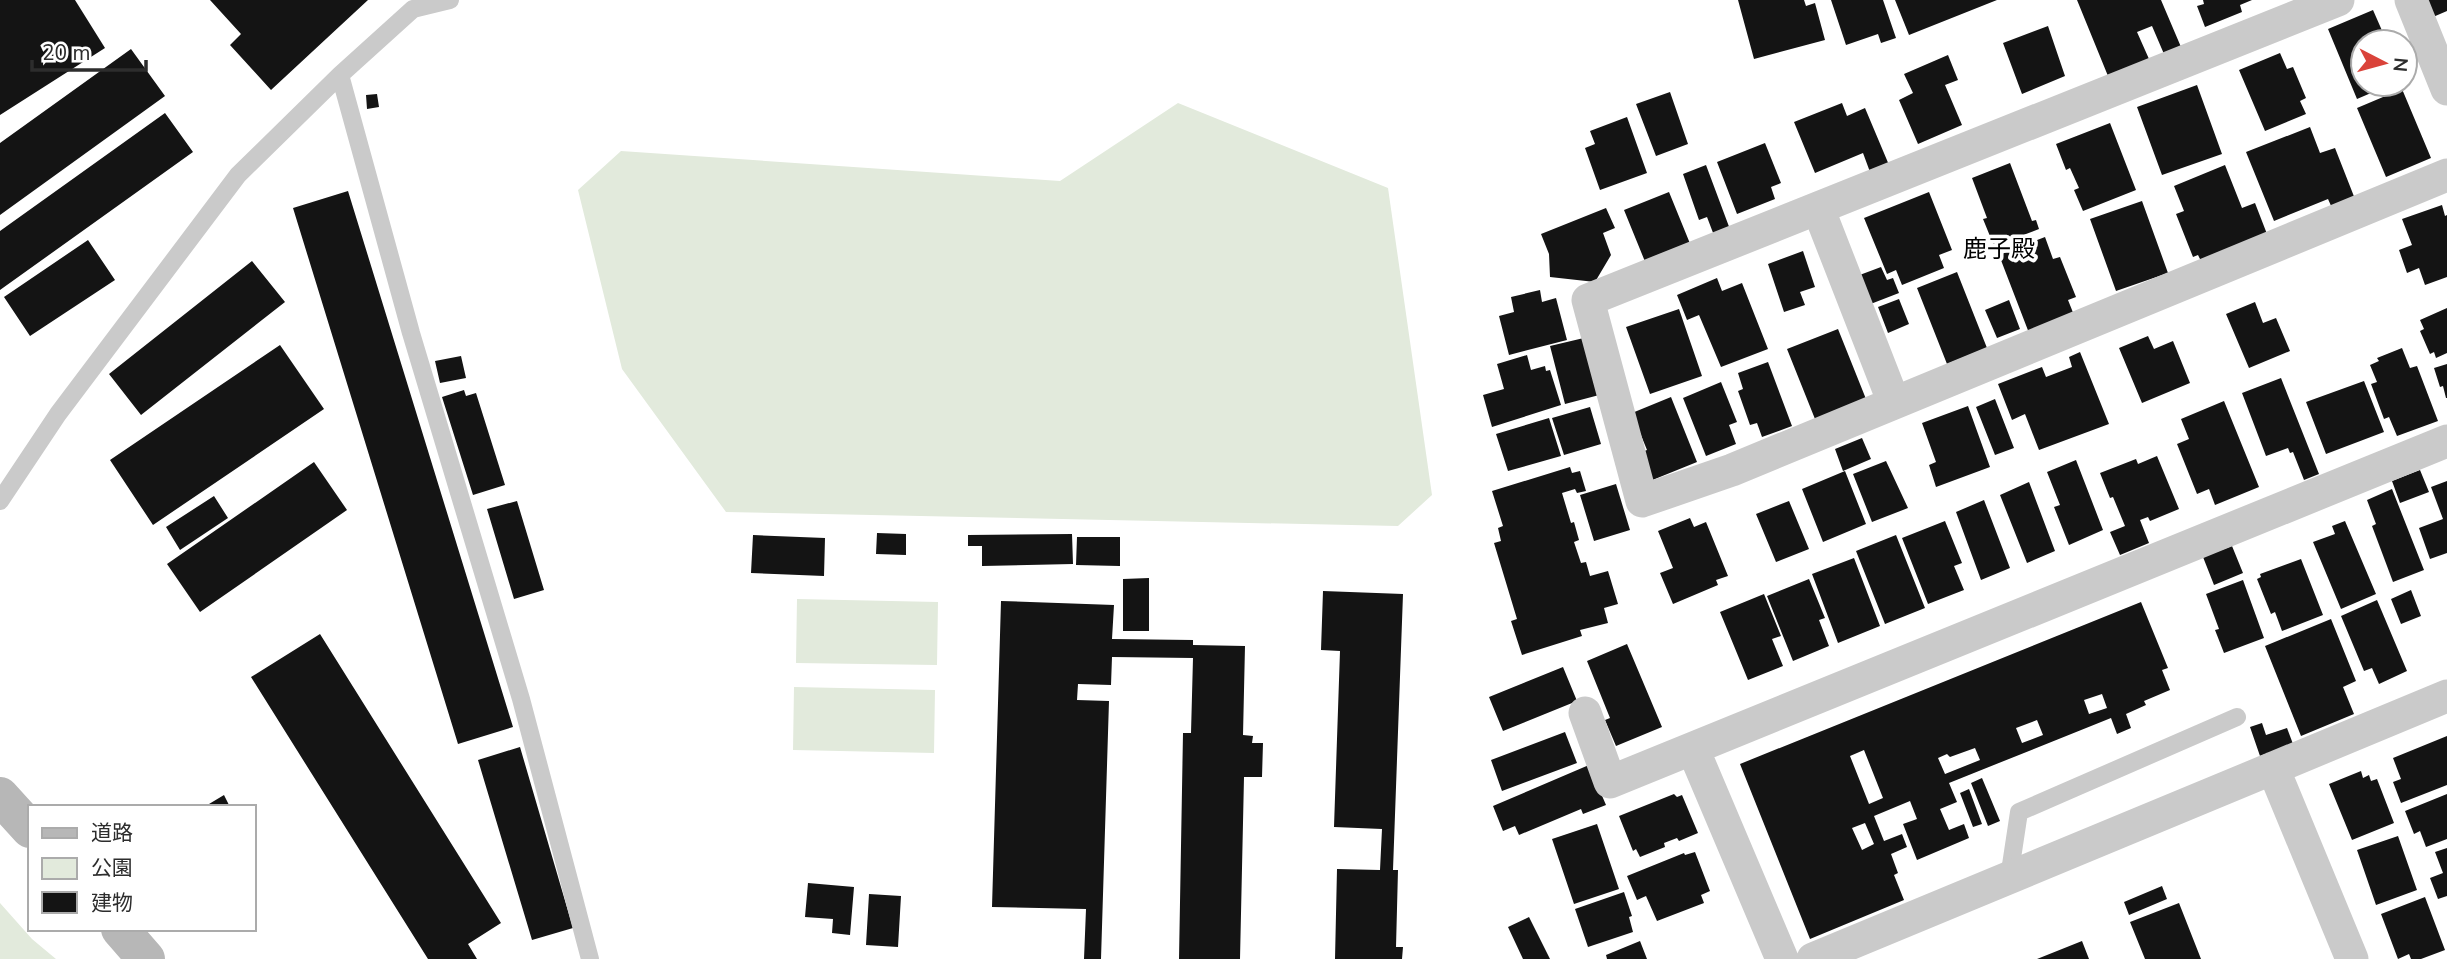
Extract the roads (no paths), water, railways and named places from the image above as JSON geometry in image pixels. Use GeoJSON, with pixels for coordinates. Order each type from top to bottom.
{"type":"FeatureCollection","features":[{"type":"Feature","properties":{"kind":"street"},"geometry":{"type":"LineString","coordinates":[[2338,0],[1588,300],[1642,501],[1732,470],[2447,175]]}},
{"type":"Feature","properties":{"kind":"street"},"geometry":{"type":"LineString","coordinates":[[2410,0],[2447,89]]}},
{"type":"Feature","properties":{"kind":"street"},"geometry":{"type":"LineString","coordinates":[[1818,208],[1894,403]]}},
{"type":"Feature","properties":{"kind":"street"},"geometry":{"type":"LineString","coordinates":[[1585,713],[1610,782],[2447,442]]}},
{"type":"Feature","properties":{"kind":"street"},"geometry":{"type":"LineString","coordinates":[[1813,959],[2447,696]]}},
{"type":"Feature","properties":{"kind":"street"},"geometry":{"type":"LineString","coordinates":[[1693,748],[1783,959]]}},
{"type":"Feature","properties":{"kind":"street"},"geometry":{"type":"LineString","coordinates":[[2273,768],[2352,959]]}},
{"type":"Feature","properties":{"kind":"street"},"geometry":{"type":"LineString","coordinates":[[0,796],[28,827]]}},
{"type":"Feature","properties":{"kind":"street"},"geometry":{"type":"LineString","coordinates":[[122,931],[146,959]]}},
{"type":"Feature","properties":{"kind":"lane"},"geometry":{"type":"LineString","coordinates":[[0,500],[58,414],[238,175],[340,75],[413,9],[450,0]]}},
{"type":"Feature","properties":{"kind":"lane"},"geometry":{"type":"LineString","coordinates":[[340,75],[411,333],[521,699],[590,959]]}},
{"type":"Feature","properties":{"kind":"lane"},"geometry":{"type":"LineString","coordinates":[[2009,878],[2020,812],[2236,717]]}},
{"type":"Feature","properties":{"kind":"district","name":"鹿子殿"},"geometry":{"type":"Point","coordinates":[1999,249]}}]}
